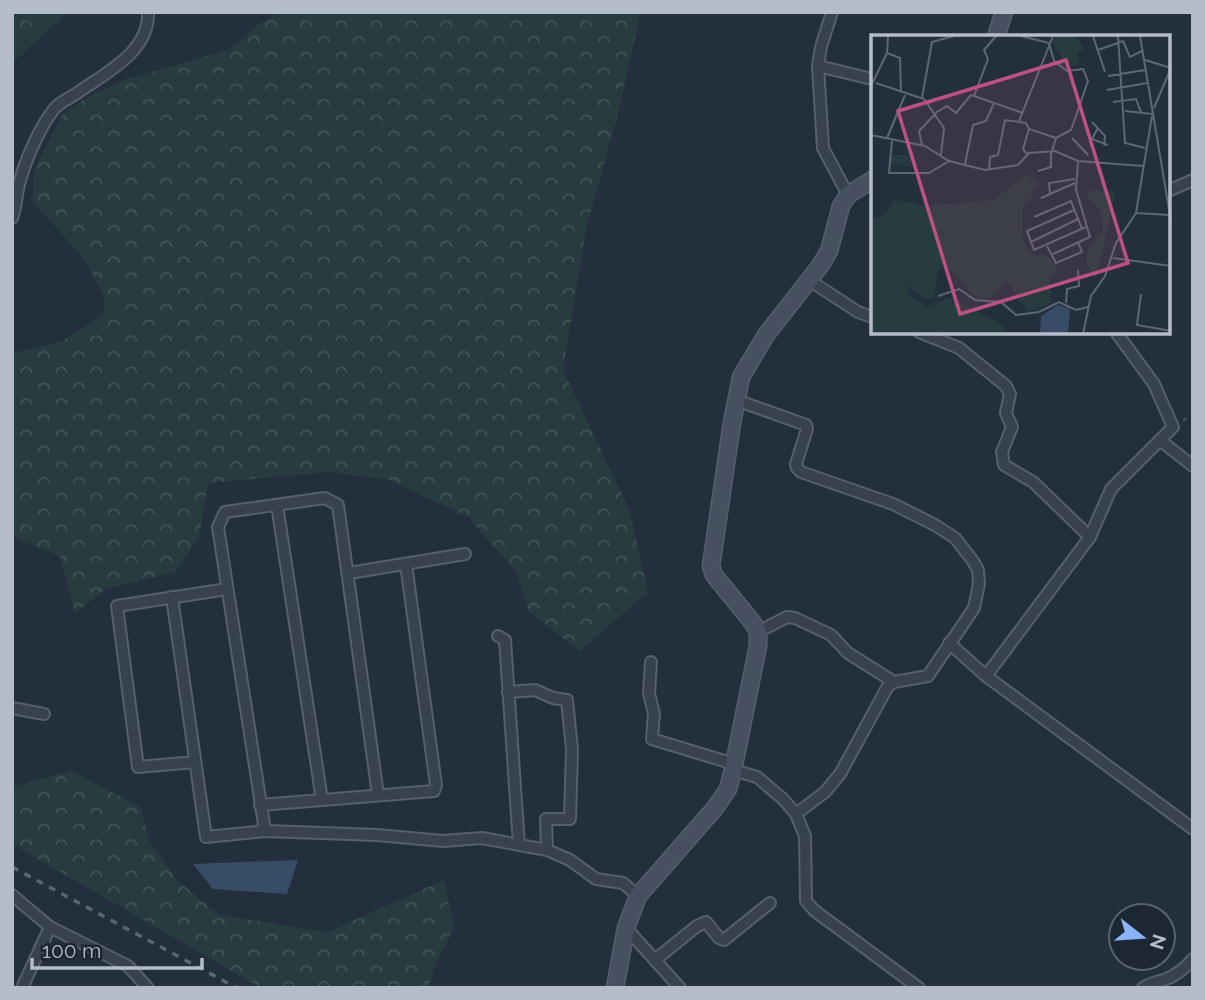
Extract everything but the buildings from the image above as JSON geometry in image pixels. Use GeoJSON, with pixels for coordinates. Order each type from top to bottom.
{"type":"FeatureCollection","features":[{"type":"Feature","properties":{"kind":"street"},"geometry":{"type":"LineString","coordinates":[[12,218],[20,181],[40,132],[55,107],[129,55],[141,40],[148,22],[148,12]]}},
{"type":"Feature","properties":{"kind":"street"},"geometry":{"type":"LineString","coordinates":[[832,12],[818,66],[822,148],[848,195]]}},
{"type":"Feature","properties":{"kind":"street"},"geometry":{"type":"LineString","coordinates":[[997,35],[1004,12]]}},
{"type":"Feature","properties":{"kind":"street"},"geometry":{"type":"LineString","coordinates":[[818,66],[871,79]]}},
{"type":"Feature","properties":{"kind":"street"},"geometry":{"type":"LineString","coordinates":[[1170,190],[1193,180]]}},
{"type":"Feature","properties":{"kind":"street"},"geometry":{"type":"LineString","coordinates":[[615,988],[626,928],[638,896],[715,808],[728,789],[734,767],[758,646],[758,632],[714,575],[711,566],[741,377],[766,335],[829,251],[841,206],[848,195],[871,181]]}},
{"type":"Feature","properties":{"kind":"street"},"geometry":{"type":"LineString","coordinates":[[809,280],[858,312],[871,316]]}},
{"type":"Feature","properties":{"kind":"street"},"geometry":{"type":"LineString","coordinates":[[924,334],[959,348],[1006,386],[1010,394],[1006,414],[1013,427],[1002,452],[1004,465],[1032,482],[1090,537]]}},
{"type":"Feature","properties":{"kind":"street"},"geometry":{"type":"LineString","coordinates":[[986,676],[1090,537],[1111,489],[1173,427],[1154,384],[1117,334]]}},
{"type":"Feature","properties":{"kind":"street"},"geometry":{"type":"LineString","coordinates":[[736,400],[806,425],[796,464],[802,472],[893,504],[936,525],[955,538],[978,570],[975,608],[928,676],[894,682],[888,686],[840,774],[825,792],[796,814]]}},
{"type":"Feature","properties":{"kind":"street"},"geometry":{"type":"LineString","coordinates":[[1161,441],[1193,466]]}},
{"type":"Feature","properties":{"kind":"street"},"geometry":{"type":"LineString","coordinates":[[265,831],[218,527],[225,512],[326,498],[338,505],[378,795]]}},
{"type":"Feature","properties":{"kind":"street"},"geometry":{"type":"LineString","coordinates":[[277,505],[322,800]]}},
{"type":"Feature","properties":{"kind":"street"},"geometry":{"type":"LineString","coordinates":[[349,573],[465,555]]}},
{"type":"Feature","properties":{"kind":"street"},"geometry":{"type":"LineString","coordinates":[[260,805],[434,791],[436,785],[405,564]]}},
{"type":"Feature","properties":{"kind":"street"},"geometry":{"type":"LineString","coordinates":[[195,762],[138,767],[117,606],[227,589]]}},
{"type":"Feature","properties":{"kind":"street"},"geometry":{"type":"LineString","coordinates":[[172,597],[206,837],[265,831],[377,835],[443,841],[482,838],[547,850],[570,860],[596,879],[623,883],[638,896]]}},
{"type":"Feature","properties":{"kind":"street"},"geometry":{"type":"LineString","coordinates":[[758,632],[787,617],[795,618],[831,635],[848,653],[894,682]]}},
{"type":"Feature","properties":{"kind":"street"},"geometry":{"type":"LineString","coordinates":[[498,636],[505,640],[520,845]]}},
{"type":"Feature","properties":{"kind":"street"},"geometry":{"type":"LineString","coordinates":[[949,643],[986,676],[1193,829]]}},
{"type":"Feature","properties":{"kind":"street"},"geometry":{"type":"LineString","coordinates":[[650,662],[652,738],[757,777],[783,799],[796,814],[806,836],[806,901],[815,911],[919,988]]}},
{"type":"Feature","properties":{"kind":"street"},"geometry":{"type":"LineString","coordinates":[[508,692],[535,690],[567,700],[572,749],[570,819],[545,819],[547,850]]}},
{"type":"Feature","properties":{"kind":"street"},"geometry":{"type":"LineString","coordinates":[[12,708],[44,714]]}},
{"type":"Feature","properties":{"kind":"street"},"geometry":{"type":"LineString","coordinates":[[12,895],[50,927],[128,966],[148,988]]}},
{"type":"Feature","properties":{"kind":"street"},"geometry":{"type":"LineString","coordinates":[[655,960],[697,926],[706,922],[719,938],[724,940],[770,903]]}},
{"type":"Feature","properties":{"kind":"street"},"geometry":{"type":"LineString","coordinates":[[22,988],[50,927]]}},
{"type":"Feature","properties":{"kind":"street"},"geometry":{"type":"LineString","coordinates":[[626,928],[680,988]]}},
{"type":"Feature","properties":{"kind":"street"},"geometry":{"type":"LineString","coordinates":[[1143,988],[1168,979],[1185,969],[1193,959]]}},
{"type":"Feature","properties":{"kind":"green space"},"geometry":{"type":"Polygon","coordinates":[[[12,12],[68,12],[12,63],[12,12]]]}},
{"type":"Feature","properties":{"kind":"green space"},"geometry":{"type":"Polygon","coordinates":[[[280,12],[641,12],[617,118],[586,229],[563,370],[630,511],[648,592],[580,651],[529,612],[516,572],[468,517],[389,480],[329,472],[208,483],[199,537],[176,572],[106,589],[75,613],[60,556],[12,537],[12,353],[60,342],[102,316],[105,300],[86,261],[33,202],[34,170],[63,114],[89,96],[124,80],[231,49],[257,25],[280,12]]]}},
{"type":"Feature","properties":{"kind":"green space"},"geometry":{"type":"Polygon","coordinates":[[[71,771],[140,807],[150,842],[177,880],[219,915],[328,932],[444,880],[454,928],[435,965],[429,988],[261,988],[12,844],[12,787],[71,771]]]}},
{"type":"Feature","properties":{"kind":"water"},"geometry":{"type":"Polygon","coordinates":[[[298,860],[287,894],[213,889],[193,864],[298,860]]]}},
{"type":"Feature","properties":{"kind":"railway"},"geometry":{"type":"LineString","coordinates":[[12,867],[237,988]]}}]}
